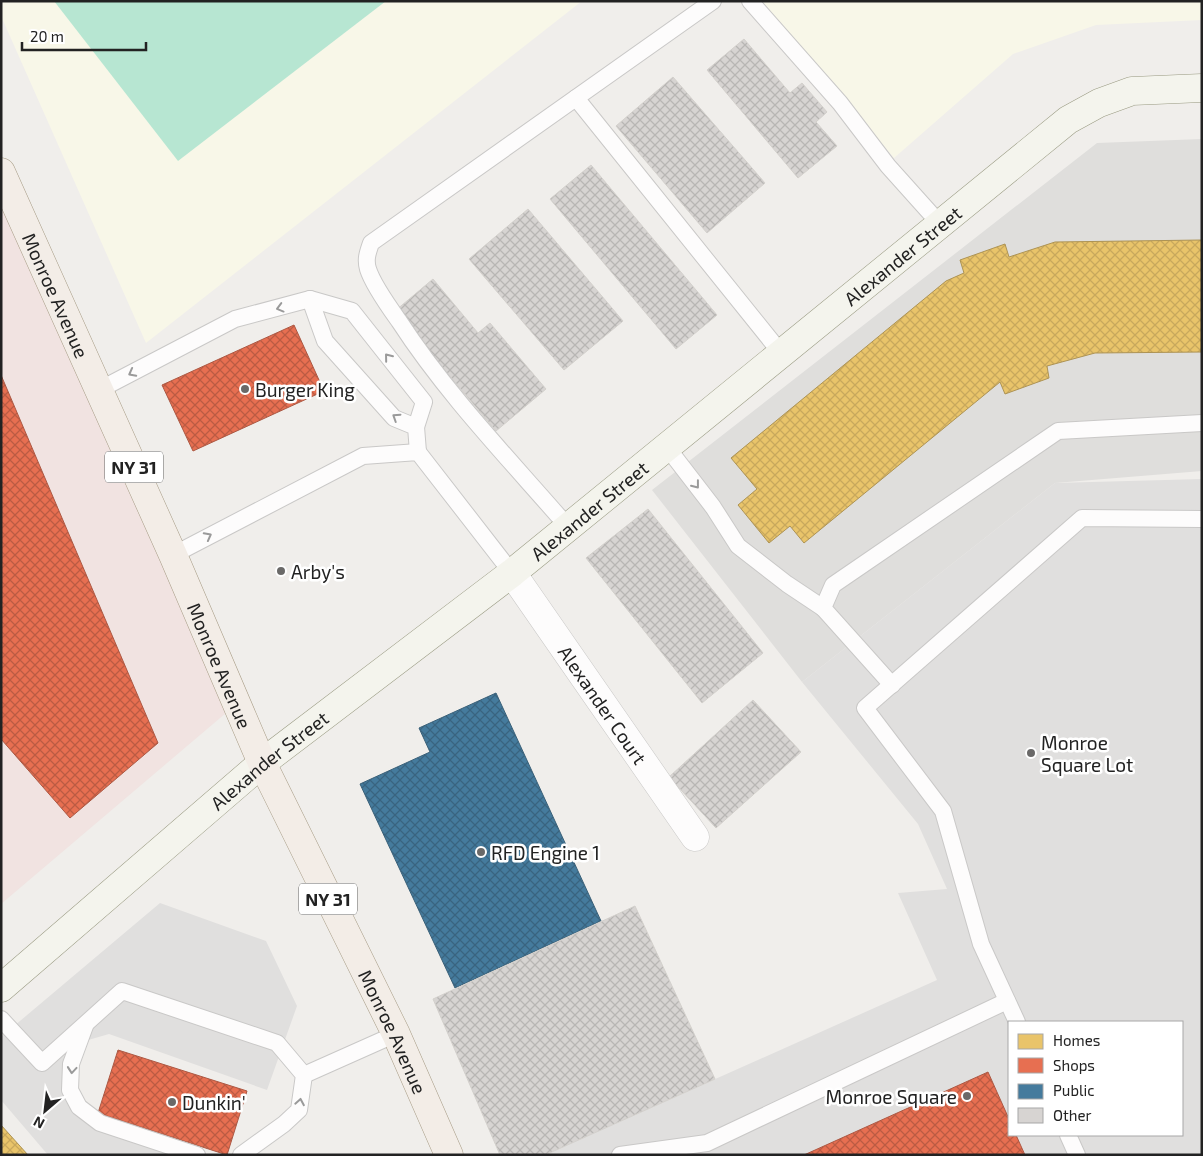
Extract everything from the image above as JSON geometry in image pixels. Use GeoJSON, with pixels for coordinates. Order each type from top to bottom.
{"type":"FeatureCollection","features":[{"type":"Feature","properties":{"kind":"main road","name":"Monroe Avenue"},"geometry":{"type":"LineString","coordinates":[[1,172],[173,555],[262,763],[396,1034],[449,1155]]}},
{"type":"Feature","properties":{"kind":"street","name":"Alexander Street"},"geometry":{"type":"LineString","coordinates":[[1,988],[262,763],[512,573],[1068,120],[1100,103],[1132,91],[1202,88]]}},
{"type":"Feature","properties":{"kind":"street","name":"Alexander Court"},"geometry":{"type":"LineString","coordinates":[[512,573],[695,837]]}},
{"type":"Feature","properties":{"kind":"lane"},"geometry":{"type":"LineString","coordinates":[[568,527],[447,388],[379,291],[368,269],[366,257],[371,243],[713,1]]}},
{"type":"Feature","properties":{"kind":"lane"},"geometry":{"type":"LineString","coordinates":[[750,1],[840,103],[888,166],[940,224]]}},
{"type":"Feature","properties":{"kind":"lane"},"geometry":{"type":"LineString","coordinates":[[576,98],[781,354]]}},
{"type":"Feature","properties":{"kind":"lane"},"geometry":{"type":"LineString","coordinates":[[310,299],[325,341],[394,418],[416,427]]}},
{"type":"Feature","properties":{"kind":"lane"},"geometry":{"type":"LineString","coordinates":[[100,390],[235,320],[310,299],[352,311],[424,402],[416,427],[418,452],[512,573]]}},
{"type":"Feature","properties":{"kind":"lane"},"geometry":{"type":"LineString","coordinates":[[823,608],[833,585],[1058,431],[1202,423]]}},
{"type":"Feature","properties":{"kind":"lane"},"geometry":{"type":"LineString","coordinates":[[666,446],[713,506],[738,546],[787,584],[823,608],[892,685]]}},
{"type":"Feature","properties":{"kind":"lane"},"geometry":{"type":"LineString","coordinates":[[173,555],[362,456],[418,452]]}},
{"type":"Feature","properties":{"kind":"lane"},"geometry":{"type":"LineString","coordinates":[[1016,1021],[981,944],[943,810],[865,708],[1082,518],[1202,519]]}},
{"type":"Feature","properties":{"kind":"lane"},"geometry":{"type":"LineString","coordinates":[[1,1019],[42,1064],[122,991],[277,1043],[304,1075],[299,1110],[284,1124],[241,1155]]}},
{"type":"Feature","properties":{"kind":"lane"},"geometry":{"type":"LineString","coordinates":[[620,1155],[707,1143],[1007,1001]]}},
{"type":"Feature","properties":{"kind":"lane"},"geometry":{"type":"LineString","coordinates":[[86,1024],[71,1064],[70,1090],[79,1108],[100,1124],[197,1155]]}},
{"type":"Feature","properties":{"kind":"lane"},"geometry":{"type":"LineString","coordinates":[[304,1075],[396,1034]]}},
{"type":"Feature","properties":{"kind":"lane"},"geometry":{"type":"LineString","coordinates":[[1068,1136],[1077,1155]]}},
{"type":"Feature","properties":{"kind":"shaded area"},"geometry":{"type":"Polygon","coordinates":[[[1,1],[582,1],[146,343],[1,16],[1,1]]]}},
{"type":"Feature","properties":{"kind":"shaded area"},"geometry":{"type":"Polygon","coordinates":[[[762,1],[1202,1],[1202,20],[1096,25],[1013,54],[894,158],[762,1]]]}},
{"type":"Feature","properties":{"kind":"shaded area"},"geometry":{"type":"Polygon","coordinates":[[[1202,139],[1202,471],[1055,483],[802,682],[652,490],[1097,143],[1202,139]]]}},
{"type":"Feature","properties":{"kind":"shaded area"},"geometry":{"type":"Polygon","coordinates":[[[1,192],[233,707],[1,904],[1,192]]]}},
{"type":"Feature","properties":{"kind":"shaded area","name":"Monroe Square Lot"},"geometry":{"type":"Polygon","coordinates":[[[1202,479],[1202,1155],[1025,1155],[1016,1136],[1183,1136],[1183,1021],[1008,1021],[1008,1117],[988,1072],[804,1155],[545,1155],[937,980],[898,893],[947,889],[918,824],[802,682],[1055,483],[1202,479]]]}},
{"type":"Feature","properties":{"kind":"shaded area"},"geometry":{"type":"Polygon","coordinates":[[[160,903],[266,941],[297,1006],[267,1090],[109,1034],[71,1045],[72,1107],[93,1128],[175,1155],[48,1155],[1,1100],[1,1037],[160,903]]]}},
{"type":"Feature","properties":{"kind":"green space"},"geometry":{"type":"Polygon","coordinates":[[[54,1],[386,1],[178,161],[54,1]]]}},
{"type":"Feature","properties":{"kind":"building: Homes"},"geometry":{"type":"Polygon","coordinates":[[[1202,240],[1202,352],[1095,353],[1047,366],[1049,378],[1005,394],[1000,382],[804,543],[790,526],[769,543],[738,505],[757,489],[731,458],[946,281],[964,273],[960,260],[1005,244],[1009,257],[1055,242],[1202,240]]]}},
{"type":"Feature","properties":{"kind":"building: Homes"},"geometry":{"type":"Polygon","coordinates":[[[1,1125],[28,1155],[1,1155],[1,1125]]]}},
{"type":"Feature","properties":{"kind":"building: Shops"},"geometry":{"type":"Polygon","coordinates":[[[294,325],[324,391],[193,451],[162,385],[294,325]]]}},
{"type":"Feature","properties":{"kind":"building: Shops"},"geometry":{"type":"Polygon","coordinates":[[[1,375],[158,743],[70,818],[1,739],[1,375]]]}},
{"type":"Feature","properties":{"kind":"building: Shops","name":"Dunkin'"},"geometry":{"type":"Polygon","coordinates":[[[118,1050],[247,1091],[227,1155],[98,1113],[118,1050]]]}},
{"type":"Feature","properties":{"kind":"building: Shops","name":"Monroe Square"},"geometry":{"type":"Polygon","coordinates":[[[988,1072],[1008,1117],[1008,1136],[1016,1136],[1025,1155],[804,1155],[988,1072]]]}},
{"type":"Feature","properties":{"kind":"building: Public","name":"RFD Engine 1"},"geometry":{"type":"Polygon","coordinates":[[[496,693],[601,921],[455,988],[360,784],[430,752],[419,728],[496,693]]]}},
{"type":"Feature","properties":{"kind":"building: Other"},"geometry":{"type":"Polygon","coordinates":[[[744,39],[790,93],[802,83],[827,112],[816,122],[837,146],[798,178],[707,70],[744,39]]]}},
{"type":"Feature","properties":{"kind":"building: Other"},"geometry":{"type":"Polygon","coordinates":[[[673,77],[765,183],[707,233],[616,126],[673,77]]]}},
{"type":"Feature","properties":{"kind":"building: Other"},"geometry":{"type":"Polygon","coordinates":[[[591,165],[717,315],[676,349],[550,199],[591,165]]]}},
{"type":"Feature","properties":{"kind":"building: Other"},"geometry":{"type":"Polygon","coordinates":[[[528,209],[623,321],[564,370],[469,259],[528,209]]]}},
{"type":"Feature","properties":{"kind":"building: Other"},"geometry":{"type":"Polygon","coordinates":[[[433,279],[478,333],[490,323],[546,389],[496,431],[395,311],[433,279]]]}},
{"type":"Feature","properties":{"kind":"building: Other"},"geometry":{"type":"Polygon","coordinates":[[[648,509],[763,653],[702,703],[586,558],[648,509]]]}},
{"type":"Feature","properties":{"kind":"building: Other"},"geometry":{"type":"Polygon","coordinates":[[[753,700],[801,752],[716,828],[669,777],[753,700]]]}},
{"type":"Feature","properties":{"kind":"building: Other"},"geometry":{"type":"Polygon","coordinates":[[[635,906],[715,1079],[545,1155],[500,1155],[433,999],[635,906]]]}},
{"type":"Feature","properties":{"kind":"place","name":"Burger King"},"geometry":{"type":"Point","coordinates":[245,389]}},
{"type":"Feature","properties":{"kind":"place","name":"Arby's"},"geometry":{"type":"Point","coordinates":[281,571]}},
{"type":"Feature","properties":{"kind":"place","name":"Monroe Square Lot"},"geometry":{"type":"Point","coordinates":[1031,753]}},
{"type":"Feature","properties":{"kind":"place","name":"RFD Engine 1"},"geometry":{"type":"Point","coordinates":[481,852]}},
{"type":"Feature","properties":{"kind":"place","name":"Monroe Square"},"geometry":{"type":"Point","coordinates":[967,1096]}},
{"type":"Feature","properties":{"kind":"place","name":"Dunkin'"},"geometry":{"type":"Point","coordinates":[172,1102]}}]}
